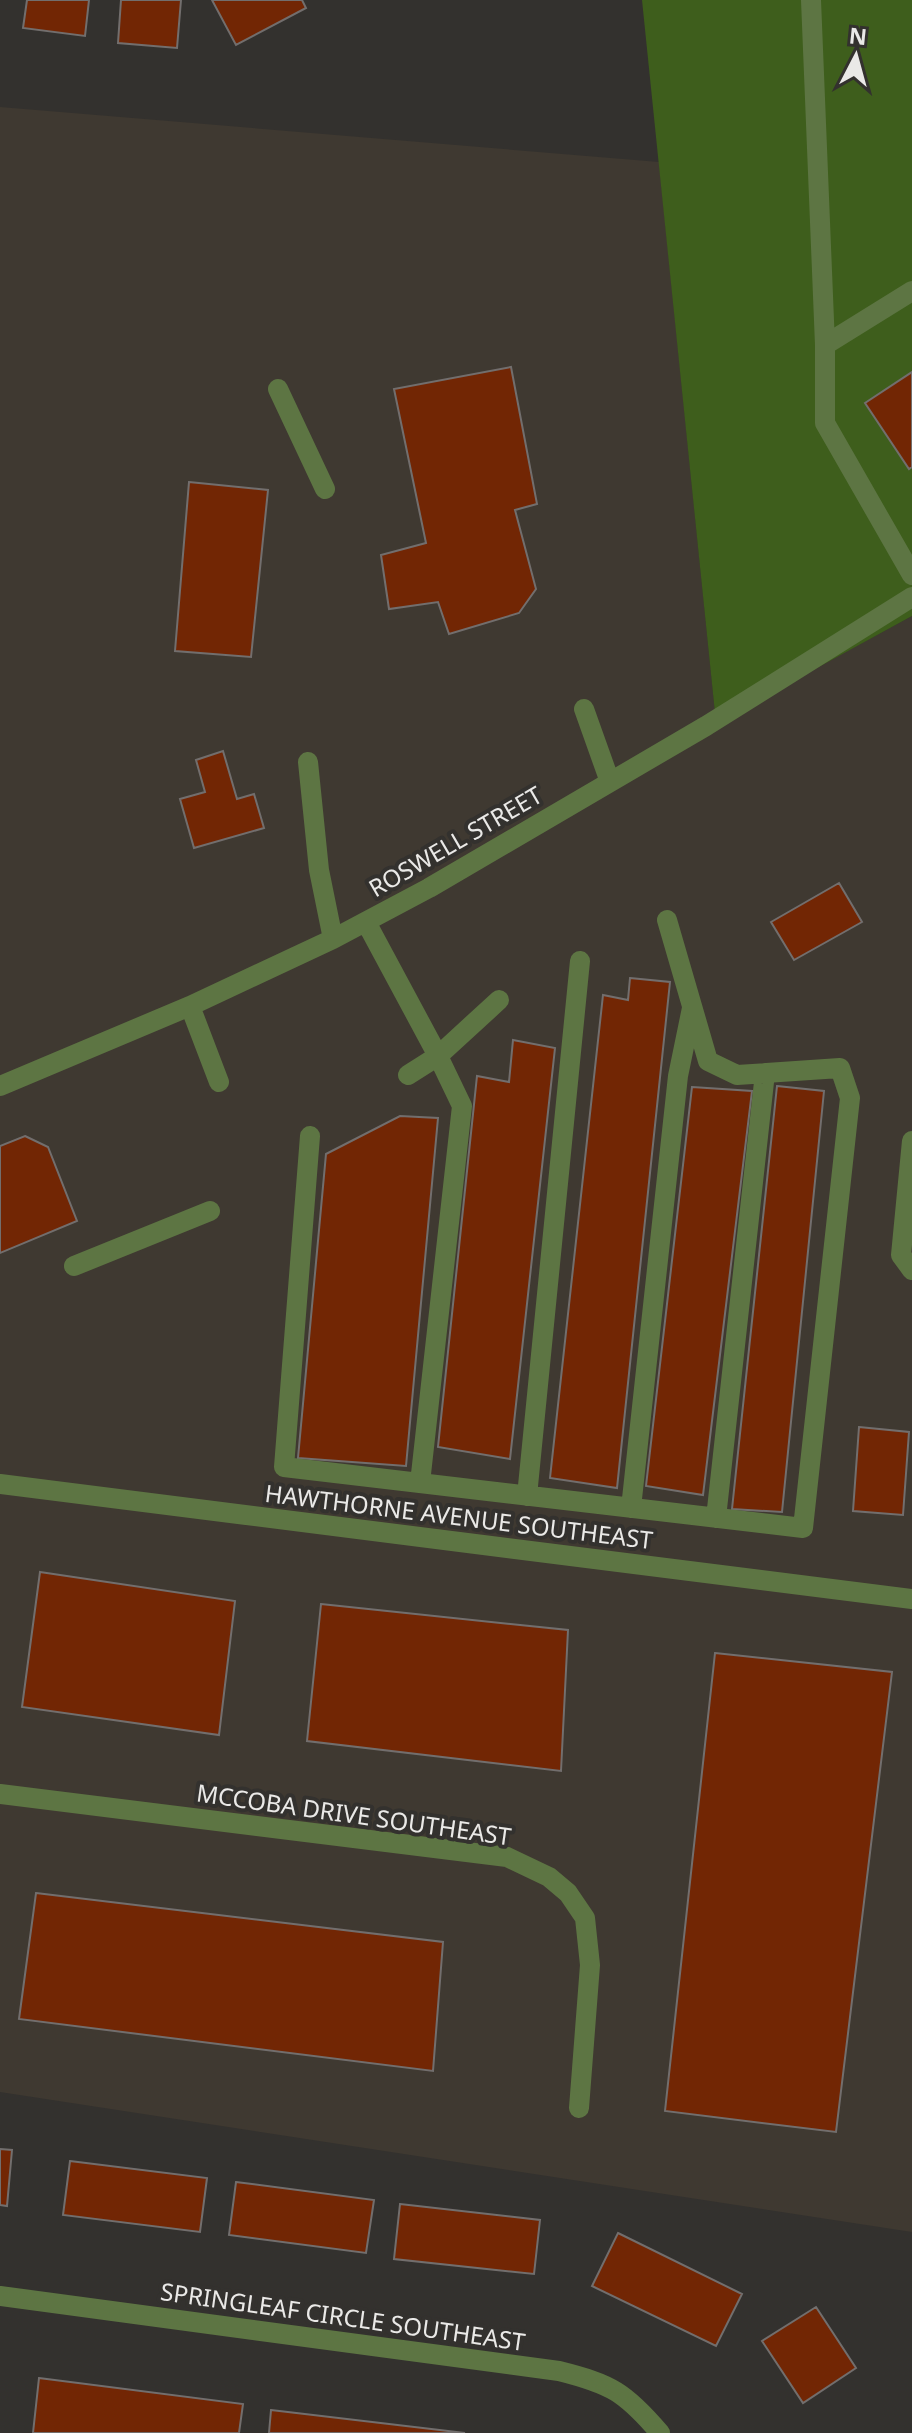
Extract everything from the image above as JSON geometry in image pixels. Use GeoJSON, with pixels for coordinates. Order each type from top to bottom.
{"type":"FeatureCollection","features":[{"type":"Feature","properties":{"kind":"street"},"geometry":{"type":"LineString","coordinates":[[811,0],[825,345],[825,423],[912,575]]}},
{"type":"Feature","properties":{"kind":"street"},"geometry":{"type":"LineString","coordinates":[[825,345],[912,291]]}},
{"type":"Feature","properties":{"kind":"street"},"geometry":{"type":"LineString","coordinates":[[278,389],[325,489]]}},
{"type":"Feature","properties":{"kind":"street","name":"ROSWELL STREET"},"geometry":{"type":"LineString","coordinates":[[0,1086],[190,1006],[366,922],[706,726],[912,597]]}},
{"type":"Feature","properties":{"kind":"street"},"geometry":{"type":"LineString","coordinates":[[584,709],[610,782]]}},
{"type":"Feature","properties":{"kind":"street"},"geometry":{"type":"LineString","coordinates":[[308,762],[319,870],[333,939]]}},
{"type":"Feature","properties":{"kind":"street"},"geometry":{"type":"LineString","coordinates":[[310,1136],[284,1467],[803,1528],[850,1098],[840,1068],[737,1075],[708,1061],[667,920]]}},
{"type":"Feature","properties":{"kind":"street"},"geometry":{"type":"LineString","coordinates":[[366,922],[462,1106],[420,1483]]}},
{"type":"Feature","properties":{"kind":"street"},"geometry":{"type":"LineString","coordinates":[[527,1496],[580,961]]}},
{"type":"Feature","properties":{"kind":"street"},"geometry":{"type":"LineString","coordinates":[[408,1075],[438,1056],[499,1000]]}},
{"type":"Feature","properties":{"kind":"street"},"geometry":{"type":"LineString","coordinates":[[631,1508],[678,1076],[692,1004]]}},
{"type":"Feature","properties":{"kind":"street"},"geometry":{"type":"LineString","coordinates":[[190,1006],[219,1082]]}},
{"type":"Feature","properties":{"kind":"street"},"geometry":{"type":"LineString","coordinates":[[716,1518],[765,1073]]}},
{"type":"Feature","properties":{"kind":"street"},"geometry":{"type":"LineString","coordinates":[[912,1141],[901,1255],[912,1270]]}},
{"type":"Feature","properties":{"kind":"street"},"geometry":{"type":"LineString","coordinates":[[74,1266],[210,1211]]}},
{"type":"Feature","properties":{"kind":"street","name":"HAWTHORNE AVENUE SOUTHEAST"},"geometry":{"type":"LineString","coordinates":[[0,1484],[912,1599]]}},
{"type":"Feature","properties":{"kind":"street","name":"MCCOBA DRIVE SOUTHEAST"},"geometry":{"type":"LineString","coordinates":[[0,1794],[507,1857],[549,1877],[568,1893],[585,1918],[590,1965],[579,2108]]}},
{"type":"Feature","properties":{"kind":"street","name":"SPRINGLEAF CIRCLE SOUTHEAST"},"geometry":{"type":"LineString","coordinates":[[0,2296],[559,2371],[599,2381],[634,2403],[660,2433]]}},
{"type":"Feature","properties":{"kind":"shaded area"},"geometry":{"type":"Polygon","coordinates":[[[0,107],[659,162],[716,722],[912,616],[912,2232],[0,2092],[0,107]]]}},
{"type":"Feature","properties":{"kind":"green space"},"geometry":{"type":"Polygon","coordinates":[[[642,0],[912,0],[912,616],[716,723],[642,0]]]}},
{"type":"Feature","properties":{"kind":"building"},"geometry":{"type":"Polygon","coordinates":[[[27,0],[89,0],[85,36],[23,28],[27,0]]]}},
{"type":"Feature","properties":{"kind":"building"},"geometry":{"type":"Polygon","coordinates":[[[121,0],[181,0],[177,48],[118,43],[121,0]]]}},
{"type":"Feature","properties":{"kind":"building"},"geometry":{"type":"Polygon","coordinates":[[[212,0],[302,0],[306,8],[236,45],[212,0]]]}},
{"type":"Feature","properties":{"kind":"building"},"geometry":{"type":"Polygon","coordinates":[[[511,367],[537,504],[515,510],[536,589],[519,613],[449,634],[438,602],[389,609],[381,555],[426,543],[394,389],[511,367]]]}},
{"type":"Feature","properties":{"kind":"building"},"geometry":{"type":"Polygon","coordinates":[[[912,372],[912,467],[909,469],[865,403],[912,372]]]}},
{"type":"Feature","properties":{"kind":"building"},"geometry":{"type":"Polygon","coordinates":[[[189,482],[268,490],[251,657],[175,651],[189,482]]]}},
{"type":"Feature","properties":{"kind":"building"},"geometry":{"type":"Polygon","coordinates":[[[223,751],[237,799],[254,794],[264,828],[194,848],[180,799],[205,792],[196,760],[223,751]]]}},
{"type":"Feature","properties":{"kind":"building"},"geometry":{"type":"Polygon","coordinates":[[[839,883],[862,922],[794,960],[771,922],[839,883]]]}},
{"type":"Feature","properties":{"kind":"building"},"geometry":{"type":"Polygon","coordinates":[[[630,978],[670,982],[617,1488],[550,1478],[603,995],[628,1000],[630,978]]]}},
{"type":"Feature","properties":{"kind":"building"},"geometry":{"type":"Polygon","coordinates":[[[513,1040],[555,1048],[510,1459],[438,1447],[477,1076],[509,1082],[513,1040]]]}},
{"type":"Feature","properties":{"kind":"building"},"geometry":{"type":"Polygon","coordinates":[[[777,1086],[824,1091],[782,1512],[732,1509],[777,1086]]]}},
{"type":"Feature","properties":{"kind":"building"},"geometry":{"type":"Polygon","coordinates":[[[692,1087],[752,1091],[703,1495],[646,1486],[692,1087]]]}},
{"type":"Feature","properties":{"kind":"building"},"geometry":{"type":"Polygon","coordinates":[[[400,1116],[438,1118],[406,1466],[298,1458],[326,1154],[400,1116]]]}},
{"type":"Feature","properties":{"kind":"building"},"geometry":{"type":"Polygon","coordinates":[[[25,1136],[48,1147],[77,1221],[0,1253],[0,1146],[25,1136]]]}},
{"type":"Feature","properties":{"kind":"building"},"geometry":{"type":"Polygon","coordinates":[[[859,1427],[909,1432],[903,1515],[853,1511],[859,1427]]]}},
{"type":"Feature","properties":{"kind":"building"},"geometry":{"type":"Polygon","coordinates":[[[40,1572],[235,1601],[219,1735],[22,1707],[40,1572]]]}},
{"type":"Feature","properties":{"kind":"building"},"geometry":{"type":"Polygon","coordinates":[[[321,1604],[568,1630],[561,1771],[307,1741],[321,1604]]]}},
{"type":"Feature","properties":{"kind":"building"},"geometry":{"type":"Polygon","coordinates":[[[715,1653],[892,1672],[836,2132],[665,2111],[715,1653]]]}},
{"type":"Feature","properties":{"kind":"building"},"geometry":{"type":"Polygon","coordinates":[[[36,1893],[443,1942],[433,2071],[19,2019],[36,1893]]]}},
{"type":"Feature","properties":{"kind":"building"},"geometry":{"type":"Polygon","coordinates":[[[0,2149],[12,2150],[7,2206],[0,2205],[0,2149]]]}},
{"type":"Feature","properties":{"kind":"building"},"geometry":{"type":"Polygon","coordinates":[[[70,2161],[207,2178],[200,2232],[63,2215],[70,2161]]]}},
{"type":"Feature","properties":{"kind":"building"},"geometry":{"type":"Polygon","coordinates":[[[236,2182],[374,2200],[366,2253],[229,2235],[236,2182]]]}},
{"type":"Feature","properties":{"kind":"building"},"geometry":{"type":"Polygon","coordinates":[[[400,2204],[540,2220],[534,2274],[394,2259],[400,2204]]]}},
{"type":"Feature","properties":{"kind":"building"},"geometry":{"type":"Polygon","coordinates":[[[618,2233],[742,2294],[716,2346],[592,2286],[618,2233]]]}},
{"type":"Feature","properties":{"kind":"building"},"geometry":{"type":"Polygon","coordinates":[[[816,2307],[856,2368],[803,2403],[762,2341],[816,2307]]]}},
{"type":"Feature","properties":{"kind":"building"},"geometry":{"type":"Polygon","coordinates":[[[39,2378],[243,2404],[239,2433],[33,2433],[39,2378]]]}},
{"type":"Feature","properties":{"kind":"building"},"geometry":{"type":"Polygon","coordinates":[[[271,2410],[465,2433],[269,2433],[271,2410]]]}}]}
